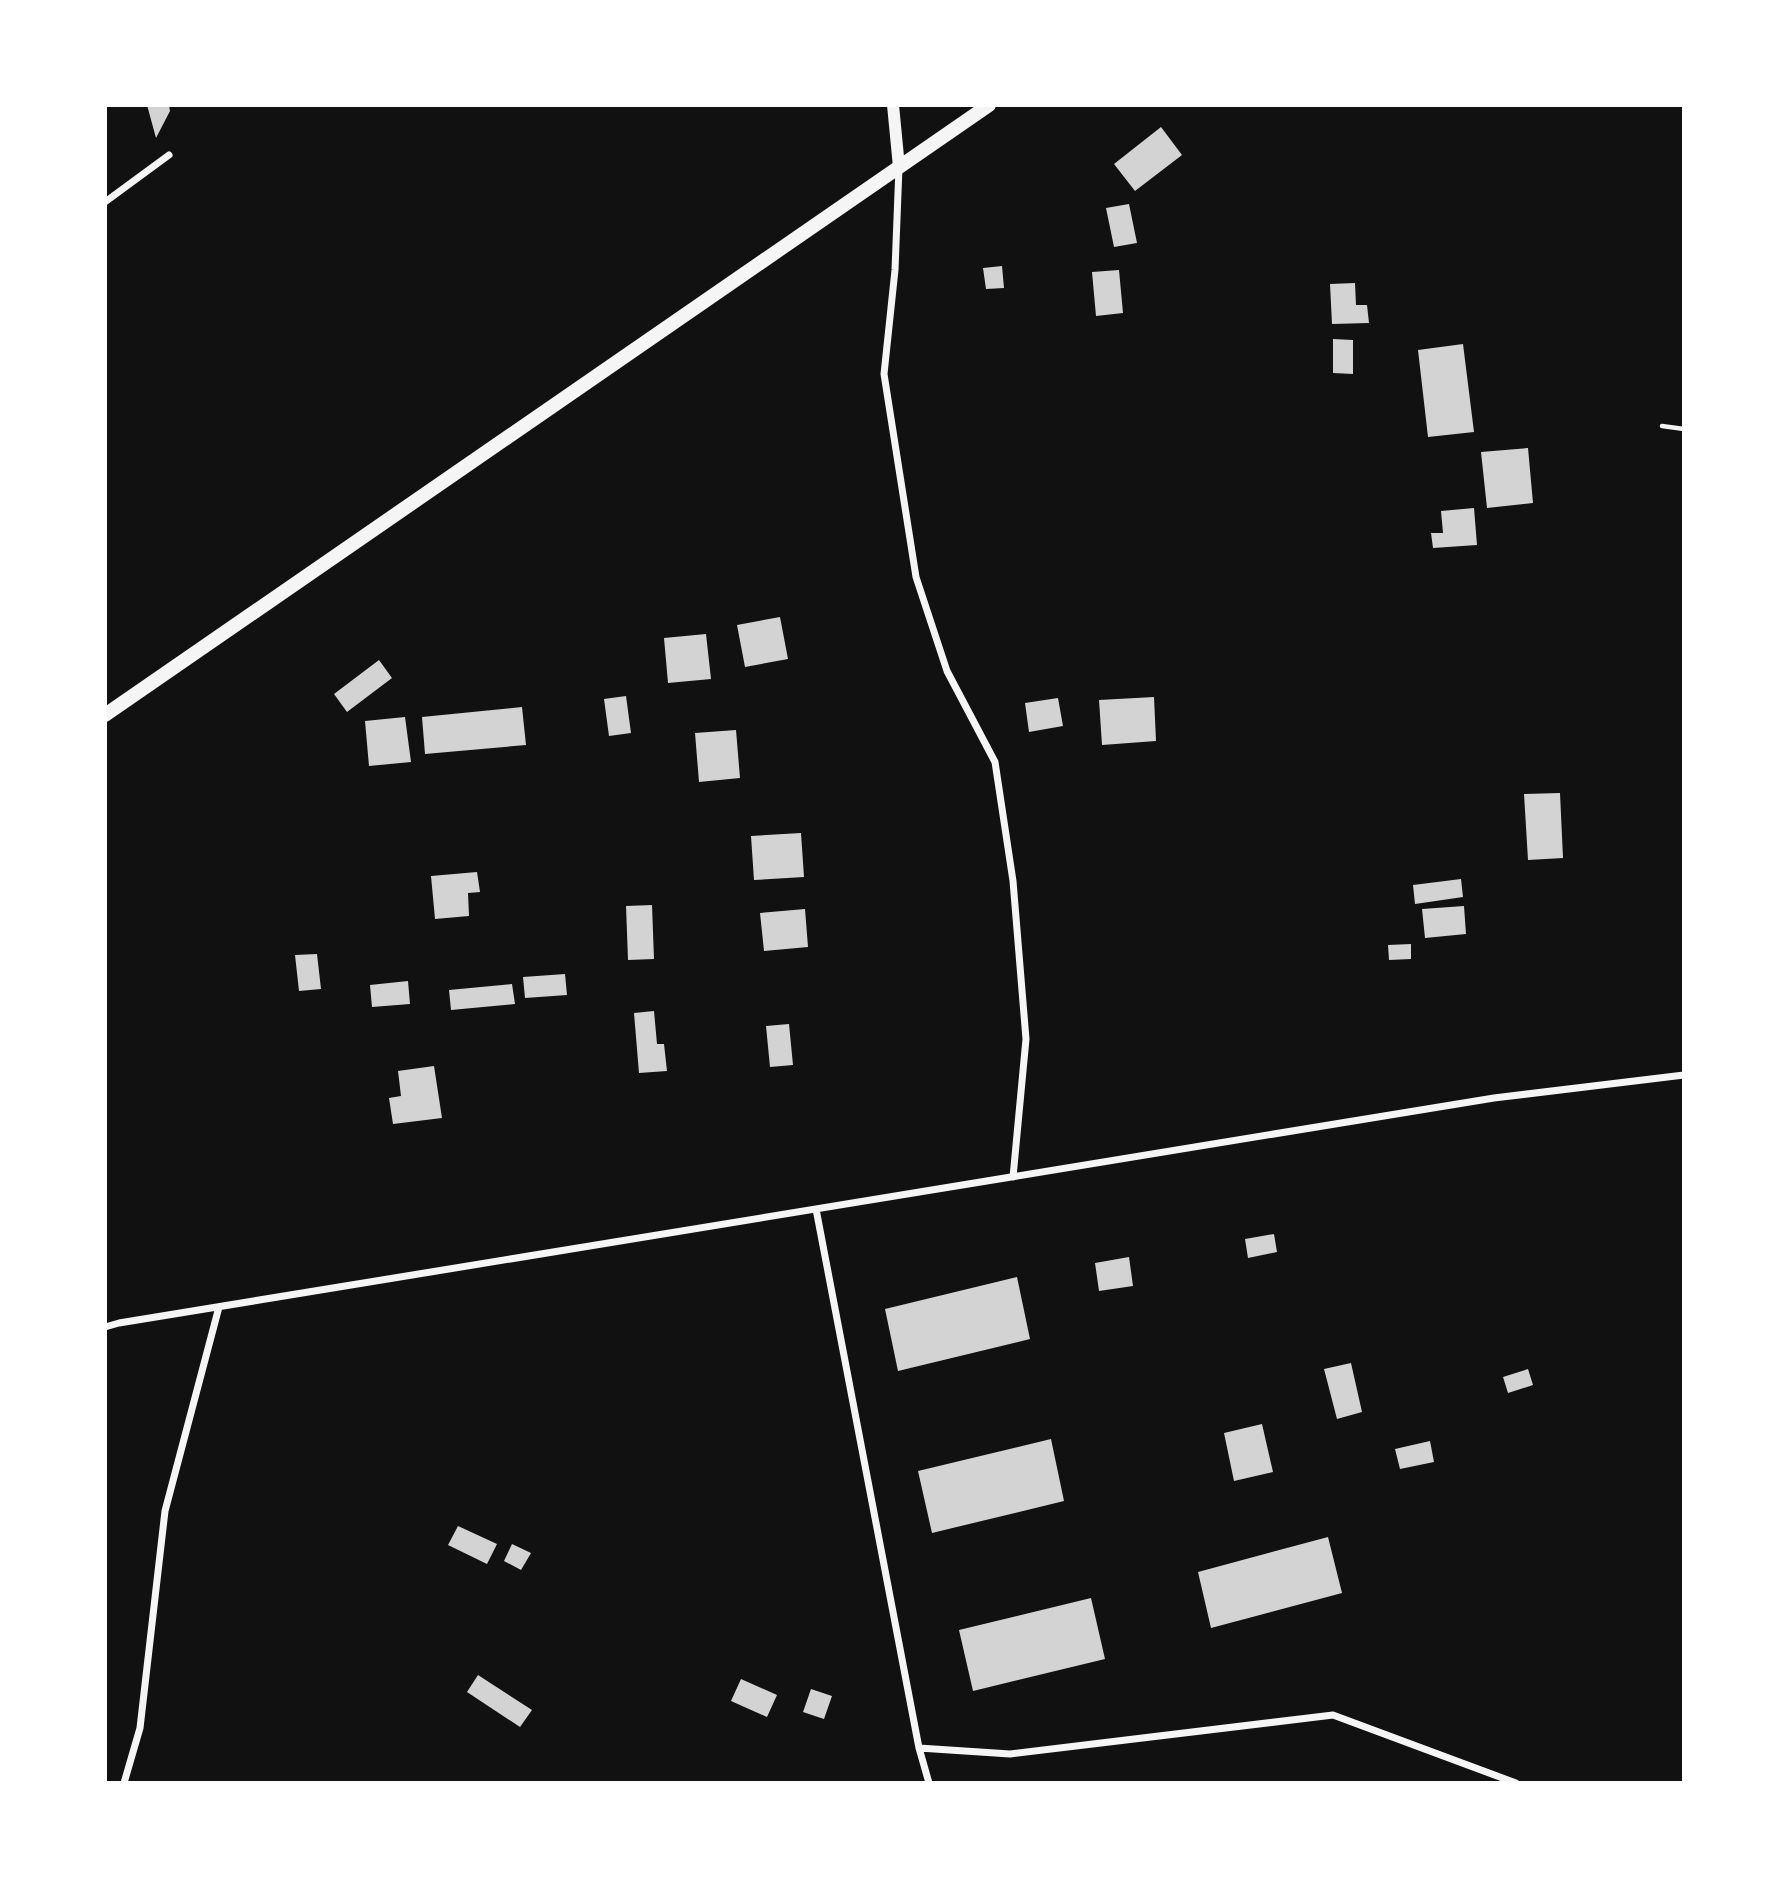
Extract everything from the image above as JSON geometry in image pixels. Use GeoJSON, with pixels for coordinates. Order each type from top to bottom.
{"type":"FeatureCollection","features":[{"type":"Feature","properties":{"kind":"main road"},"geometry":{"type":"LineString","coordinates":[[105,715],[989,105]]}},
{"type":"Feature","properties":{"kind":"street"},"geometry":{"type":"LineString","coordinates":[[893,105],[899,167],[895,270],[884,373],[916,577],[947,671],[995,762],[1013,881],[1026,1039],[1013,1177]]}},
{"type":"Feature","properties":{"kind":"street"},"geometry":{"type":"LineString","coordinates":[[105,202],[169,155]]}},
{"type":"Feature","properties":{"kind":"street"},"geometry":{"type":"LineString","coordinates":[[105,1327],[1494,1098],[1684,1075]]}},
{"type":"Feature","properties":{"kind":"street"},"geometry":{"type":"LineString","coordinates":[[816,1209],[919,1748],[929,1783]]}},
{"type":"Feature","properties":{"kind":"street"},"geometry":{"type":"LineString","coordinates":[[124,1783],[141,1728],[165,1511],[219,1307]]}},
{"type":"Feature","properties":{"kind":"street"},"geometry":{"type":"LineString","coordinates":[[919,1748],[1010,1754],[1333,1715],[1516,1783]]}},
{"type":"Feature","properties":{"kind":"path"},"geometry":{"type":"LineString","coordinates":[[1662,426],[1684,429]]}},
{"type":"Feature","properties":{"kind":"building"},"geometry":{"type":"Polygon","coordinates":[[[147,105],[169,105],[170,111],[156,138],[147,105]]]}},
{"type":"Feature","properties":{"kind":"building"},"geometry":{"type":"Polygon","coordinates":[[[1161,127],[1182,155],[1135,191],[1114,164],[1161,127]]]}},
{"type":"Feature","properties":{"kind":"building"},"geometry":{"type":"Polygon","coordinates":[[[1129,204],[1137,243],[1114,247],[1106,208],[1129,204]]]}},
{"type":"Feature","properties":{"kind":"building"},"geometry":{"type":"Polygon","coordinates":[[[1002,266],[1004,288],[986,289],[983,268],[1002,266]]]}},
{"type":"Feature","properties":{"kind":"building"},"geometry":{"type":"Polygon","coordinates":[[[1119,270],[1123,313],[1096,316],[1092,272],[1119,270]]]}},
{"type":"Feature","properties":{"kind":"building"},"geometry":{"type":"Polygon","coordinates":[[[1355,283],[1356,305],[1367,305],[1369,323],[1332,324],[1330,284],[1355,283]]]}},
{"type":"Feature","properties":{"kind":"building"},"geometry":{"type":"Polygon","coordinates":[[[1333,339],[1353,340],[1353,374],[1333,373],[1333,339]]]}},
{"type":"Feature","properties":{"kind":"building"},"geometry":{"type":"Polygon","coordinates":[[[1463,344],[1474,432],[1428,437],[1418,350],[1463,344]]]}},
{"type":"Feature","properties":{"kind":"building"},"geometry":{"type":"Polygon","coordinates":[[[1528,448],[1533,503],[1487,508],[1481,452],[1528,448]]]}},
{"type":"Feature","properties":{"kind":"building"},"geometry":{"type":"Polygon","coordinates":[[[1474,508],[1477,545],[1433,548],[1431,533],[1443,533],[1441,511],[1474,508]]]}},
{"type":"Feature","properties":{"kind":"building"},"geometry":{"type":"Polygon","coordinates":[[[780,617],[788,659],[745,667],[737,625],[780,617]]]}},
{"type":"Feature","properties":{"kind":"building"},"geometry":{"type":"Polygon","coordinates":[[[706,634],[711,679],[668,683],[664,638],[706,634]]]}},
{"type":"Feature","properties":{"kind":"building"},"geometry":{"type":"Polygon","coordinates":[[[379,660],[392,678],[347,712],[334,694],[379,660]]]}},
{"type":"Feature","properties":{"kind":"building"},"geometry":{"type":"Polygon","coordinates":[[[626,696],[631,733],[609,736],[604,699],[626,696]]]}},
{"type":"Feature","properties":{"kind":"building"},"geometry":{"type":"Polygon","coordinates":[[[1154,697],[1156,741],[1102,745],[1099,700],[1154,697]]]}},
{"type":"Feature","properties":{"kind":"building"},"geometry":{"type":"Polygon","coordinates":[[[1058,698],[1063,726],[1029,732],[1025,703],[1058,698]]]}},
{"type":"Feature","properties":{"kind":"building"},"geometry":{"type":"Polygon","coordinates":[[[522,707],[526,745],[425,754],[422,717],[522,707]]]}},
{"type":"Feature","properties":{"kind":"building"},"geometry":{"type":"Polygon","coordinates":[[[405,717],[411,762],[369,766],[365,721],[405,717]]]}},
{"type":"Feature","properties":{"kind":"building"},"geometry":{"type":"Polygon","coordinates":[[[736,730],[740,778],[699,782],[695,733],[736,730]]]}},
{"type":"Feature","properties":{"kind":"building"},"geometry":{"type":"Polygon","coordinates":[[[1560,793],[1563,858],[1528,860],[1524,794],[1560,793]]]}},
{"type":"Feature","properties":{"kind":"building"},"geometry":{"type":"Polygon","coordinates":[[[801,833],[804,877],[754,880],[751,836],[801,833]]]}},
{"type":"Feature","properties":{"kind":"building"},"geometry":{"type":"Polygon","coordinates":[[[477,872],[480,892],[468,893],[469,916],[435,919],[431,876],[477,872]]]}},
{"type":"Feature","properties":{"kind":"building"},"geometry":{"type":"Polygon","coordinates":[[[1461,879],[1463,897],[1415,904],[1413,885],[1461,879]]]}},
{"type":"Feature","properties":{"kind":"building"},"geometry":{"type":"Polygon","coordinates":[[[652,905],[654,959],[628,960],[626,906],[652,905]]]}},
{"type":"Feature","properties":{"kind":"building"},"geometry":{"type":"Polygon","coordinates":[[[1464,906],[1466,934],[1425,938],[1422,909],[1464,906]]]}},
{"type":"Feature","properties":{"kind":"building"},"geometry":{"type":"Polygon","coordinates":[[[805,909],[808,947],[764,951],[760,913],[805,909]]]}},
{"type":"Feature","properties":{"kind":"building"},"geometry":{"type":"Polygon","coordinates":[[[1411,944],[1411,959],[1389,960],[1388,945],[1411,944]]]}},
{"type":"Feature","properties":{"kind":"building"},"geometry":{"type":"Polygon","coordinates":[[[317,954],[321,989],[299,991],[295,955],[317,954]]]}},
{"type":"Feature","properties":{"kind":"building"},"geometry":{"type":"Polygon","coordinates":[[[565,974],[567,995],[525,998],[523,977],[565,974]]]}},
{"type":"Feature","properties":{"kind":"building"},"geometry":{"type":"Polygon","coordinates":[[[408,981],[410,1004],[372,1007],[370,985],[408,981]]]}},
{"type":"Feature","properties":{"kind":"building"},"geometry":{"type":"Polygon","coordinates":[[[512,984],[515,1004],[451,1010],[449,990],[512,984]]]}},
{"type":"Feature","properties":{"kind":"building"},"geometry":{"type":"Polygon","coordinates":[[[654,1011],[657,1044],[664,1044],[667,1071],[639,1073],[634,1013],[654,1011]]]}},
{"type":"Feature","properties":{"kind":"building"},"geometry":{"type":"Polygon","coordinates":[[[789,1024],[793,1065],[770,1067],[766,1026],[789,1024]]]}},
{"type":"Feature","properties":{"kind":"building"},"geometry":{"type":"Polygon","coordinates":[[[434,1066],[442,1118],[393,1124],[389,1098],[401,1096],[398,1071],[434,1066]]]}},
{"type":"Feature","properties":{"kind":"building"},"geometry":{"type":"Polygon","coordinates":[[[1274,1234],[1277,1252],[1248,1258],[1245,1239],[1274,1234]]]}},
{"type":"Feature","properties":{"kind":"building"},"geometry":{"type":"Polygon","coordinates":[[[1129,1257],[1133,1286],[1099,1291],[1095,1263],[1129,1257]]]}},
{"type":"Feature","properties":{"kind":"building"},"geometry":{"type":"Polygon","coordinates":[[[1017,1277],[1030,1339],[898,1371],[885,1309],[1017,1277]]]}},
{"type":"Feature","properties":{"kind":"building"},"geometry":{"type":"Polygon","coordinates":[[[1351,1363],[1362,1412],[1337,1419],[1324,1369],[1351,1363]]]}},
{"type":"Feature","properties":{"kind":"building"},"geometry":{"type":"Polygon","coordinates":[[[1528,1369],[1533,1385],[1508,1393],[1503,1377],[1528,1369]]]}},
{"type":"Feature","properties":{"kind":"building"},"geometry":{"type":"Polygon","coordinates":[[[1262,1424],[1273,1472],[1234,1481],[1224,1433],[1262,1424]]]}},
{"type":"Feature","properties":{"kind":"building"},"geometry":{"type":"Polygon","coordinates":[[[1051,1439],[1064,1501],[932,1533],[918,1471],[1051,1439]]]}},
{"type":"Feature","properties":{"kind":"building"},"geometry":{"type":"Polygon","coordinates":[[[1430,1441],[1434,1462],[1400,1469],[1395,1449],[1430,1441]]]}},
{"type":"Feature","properties":{"kind":"building"},"geometry":{"type":"Polygon","coordinates":[[[458,1526],[497,1544],[487,1564],[448,1545],[458,1526]]]}},
{"type":"Feature","properties":{"kind":"building"},"geometry":{"type":"Polygon","coordinates":[[[1328,1537],[1342,1593],[1211,1628],[1198,1572],[1328,1537]]]}},
{"type":"Feature","properties":{"kind":"building"},"geometry":{"type":"Polygon","coordinates":[[[512,1544],[531,1553],[521,1570],[504,1561],[512,1544]]]}},
{"type":"Feature","properties":{"kind":"building"},"geometry":{"type":"Polygon","coordinates":[[[1091,1598],[1105,1659],[973,1691],[959,1630],[1091,1598]]]}},
{"type":"Feature","properties":{"kind":"building"},"geometry":{"type":"Polygon","coordinates":[[[478,1675],[532,1710],[520,1727],[467,1692],[478,1675]]]}},
{"type":"Feature","properties":{"kind":"building"},"geometry":{"type":"Polygon","coordinates":[[[741,1679],[777,1695],[767,1717],[731,1701],[741,1679]]]}},
{"type":"Feature","properties":{"kind":"building"},"geometry":{"type":"Polygon","coordinates":[[[811,1689],[832,1696],[824,1719],[803,1712],[811,1689]]]}}]}
